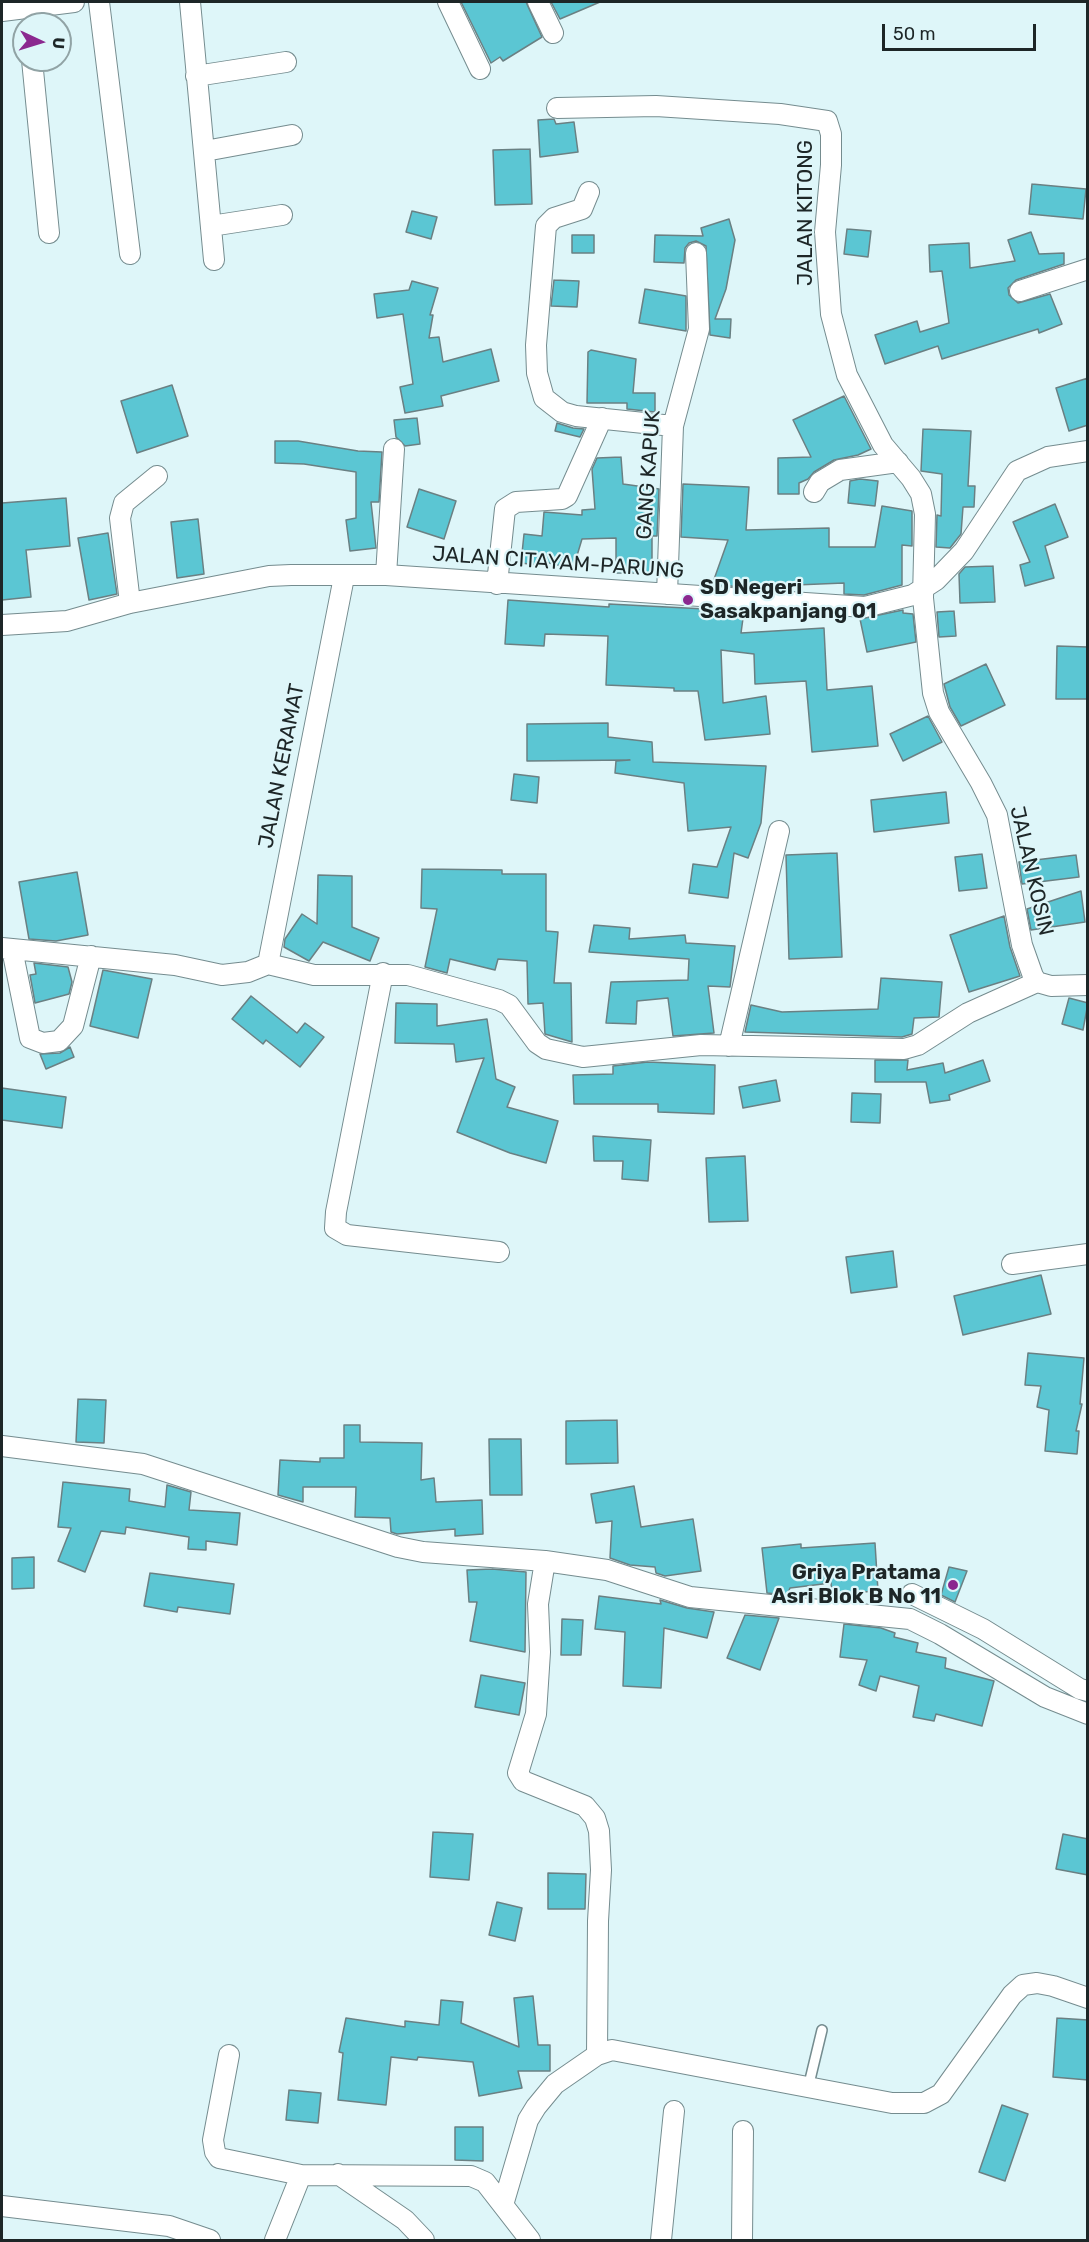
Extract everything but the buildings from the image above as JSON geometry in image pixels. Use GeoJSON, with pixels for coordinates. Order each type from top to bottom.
{"type":"FeatureCollection","features":[{"type":"Feature","properties":{"kind":"street"},"geometry":{"type":"LineString","coordinates":[[2,11],[26,11],[74,2]]}},
{"type":"Feature","properties":{"kind":"street"},"geometry":{"type":"LineString","coordinates":[[99,2],[130,254]]}},
{"type":"Feature","properties":{"kind":"street"},"geometry":{"type":"LineString","coordinates":[[190,2],[214,260]]}},
{"type":"Feature","properties":{"kind":"street"},"geometry":{"type":"LineString","coordinates":[[448,2],[480,69]]}},
{"type":"Feature","properties":{"kind":"street"},"geometry":{"type":"LineString","coordinates":[[538,2],[553,33]]}},
{"type":"Feature","properties":{"kind":"street"},"geometry":{"type":"LineString","coordinates":[[196,76],[286,62]]}},
{"type":"Feature","properties":{"kind":"street"},"geometry":{"type":"LineString","coordinates":[[33,72],[49,233]]}},
{"type":"Feature","properties":{"kind":"street","name":"JALAN KITONG"},"geometry":{"type":"LineString","coordinates":[[557,108],[656,106],[780,114],[827,121],[831,134],[831,165],[825,232],[831,314],[847,375],[883,445],[921,494],[925,514],[923,589]]}},
{"type":"Feature","properties":{"kind":"street"},"geometry":{"type":"LineString","coordinates":[[205,151],[292,135]]}},
{"type":"Feature","properties":{"kind":"street"},"geometry":{"type":"LineString","coordinates":[[589,192],[582,208],[554,218],[546,226],[536,345],[537,373],[544,398],[562,412],[673,426]]}},
{"type":"Feature","properties":{"kind":"street"},"geometry":{"type":"LineString","coordinates":[[211,226],[282,215]]}},
{"type":"Feature","properties":{"kind":"street","name":"GANG KAPUK"},"geometry":{"type":"LineString","coordinates":[[667,594],[673,426],[699,328],[696,253]]}},
{"type":"Feature","properties":{"kind":"street"},"geometry":{"type":"LineString","coordinates":[[1020,291],[1088,270]]}},
{"type":"Feature","properties":{"kind":"street"},"geometry":{"type":"LineString","coordinates":[[497,584],[505,509],[516,502],[561,499],[567,496],[602,418]]}},
{"type":"Feature","properties":{"kind":"street"},"geometry":{"type":"LineString","coordinates":[[387,575],[394,449]]}},
{"type":"Feature","properties":{"kind":"street","name":"JALAN CITAYAM-PARUNG"},"geometry":{"type":"LineString","coordinates":[[2,625],[67,621],[130,603],[269,576],[387,575],[865,607],[913,595],[936,580],[964,551],[1017,471],[1048,457],[1088,451]]}},
{"type":"Feature","properties":{"kind":"street"},"geometry":{"type":"LineString","coordinates":[[814,492],[820,482],[840,470],[898,462]]}},
{"type":"Feature","properties":{"kind":"street"},"geometry":{"type":"LineString","coordinates":[[130,603],[120,518],[124,503],[157,476]]}},
{"type":"Feature","properties":{"kind":"street","name":"JALAN KERAMAT"},"geometry":{"type":"LineString","coordinates":[[268,964],[344,577]]}},
{"type":"Feature","properties":{"kind":"street","name":"JALAN KOSIN"},"geometry":{"type":"LineString","coordinates":[[923,589],[933,693],[939,712],[981,783],[996,815],[1022,945],[1037,981]]}},
{"type":"Feature","properties":{"kind":"street"},"geometry":{"type":"LineString","coordinates":[[729,1046],[779,831]]}},
{"type":"Feature","properties":{"kind":"street"},"geometry":{"type":"LineString","coordinates":[[91,957],[74,1026],[59,1041],[44,1043],[30,1038],[7,948],[176,965],[222,975],[248,972],[268,964],[314,975],[408,975],[499,1000],[509,1005],[537,1042],[546,1049],[566,1055],[612,1056],[701,1046],[904,1049],[918,1045],[968,1013],[1037,981],[1051,986],[1088,985]]}},
{"type":"Feature","properties":{"kind":"street"},"geometry":{"type":"LineString","coordinates":[[383,974],[336,1212],[335,1228],[347,1235],[499,1252]]}},
{"type":"Feature","properties":{"kind":"street"},"geometry":{"type":"LineString","coordinates":[[1012,1264],[1088,1254]]}},
{"type":"Feature","properties":{"kind":"street"},"geometry":{"type":"LineString","coordinates":[[2,1446],[143,1464],[398,1547],[449,1554],[544,1561],[607,1570],[690,1597],[910,1619],[940,1634],[1045,1697],[1088,1714]]}},
{"type":"Feature","properties":{"kind":"street"},"geometry":{"type":"LineString","coordinates":[[544,1561],[538,1604],[540,1652],[536,1714],[518,1773],[523,1781],[585,1806],[595,1818],[599,1831],[601,1870],[597,1921],[597,2055]]}},
{"type":"Feature","properties":{"kind":"street"},"geometry":{"type":"LineString","coordinates":[[912,1594],[984,1629],[1080,1689],[1088,1691]]}},
{"type":"Feature","properties":{"kind":"street"},"geometry":{"type":"LineString","coordinates":[[503,2205],[528,2120],[536,2107],[555,2084],[597,2055],[612,2050],[892,2103],[924,2103],[941,2094],[1012,1995],[1023,1985],[1045,1984],[1088,1998]]}},
{"type":"Feature","properties":{"kind":"street"},"geometry":{"type":"LineString","coordinates":[[229,2055],[213,2140],[214,2152],[219,2158],[301,2175],[471,2176],[485,2182],[530,2241]]}},
{"type":"Feature","properties":{"kind":"street"},"geometry":{"type":"LineString","coordinates":[[661,2241],[674,2111]]}},
{"type":"Feature","properties":{"kind":"street"},"geometry":{"type":"LineString","coordinates":[[742,2241],[743,2131]]}},
{"type":"Feature","properties":{"kind":"street"},"geometry":{"type":"LineString","coordinates":[[339,2174],[405,2220],[424,2241]]}},
{"type":"Feature","properties":{"kind":"street"},"geometry":{"type":"LineString","coordinates":[[275,2241],[301,2175]]}},
{"type":"Feature","properties":{"kind":"street"},"geometry":{"type":"LineString","coordinates":[[2,2206],[169,2226],[210,2241]]}},
{"type":"Feature","properties":{"kind":"lane"},"geometry":{"type":"LineString","coordinates":[[808,2088],[822,2030]]}},
{"type":"Feature","properties":{"kind":"place","name":"SD Negeri Sasakpanjang 01"},"geometry":{"type":"Point","coordinates":[688,600]}},
{"type":"Feature","properties":{"kind":"place","name":"Griya Pratama Asri Blok B No 11"},"geometry":{"type":"Point","coordinates":[953,1585]}}]}
